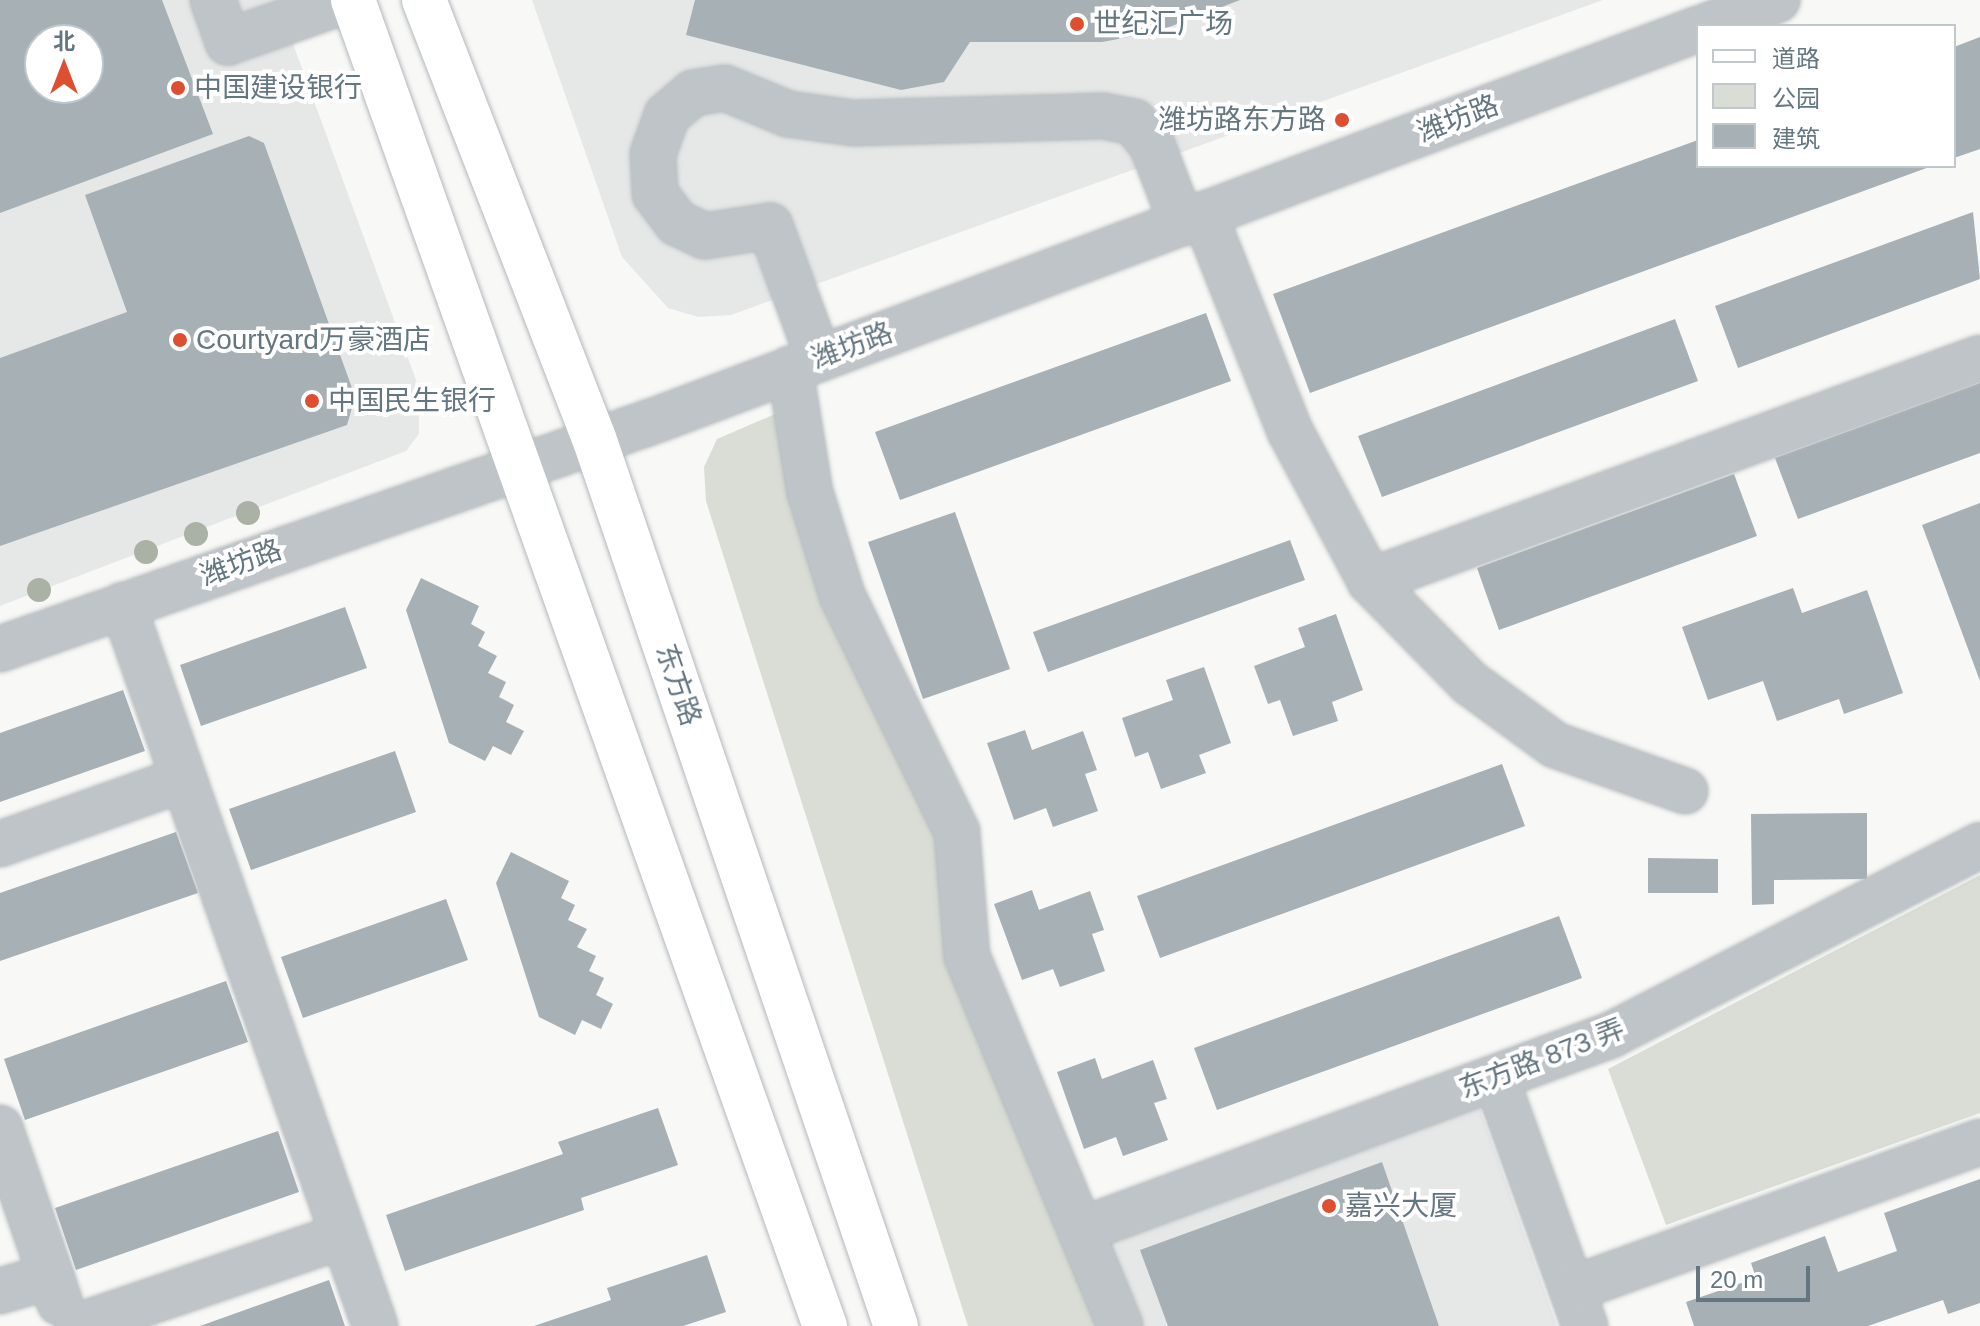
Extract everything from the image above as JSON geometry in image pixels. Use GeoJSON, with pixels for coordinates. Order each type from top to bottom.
{"type":"FeatureCollection","features":[{"type":"Feature","properties":{"kind":"main road","name":"东方路"},"geometry":{"type":"LineString","coordinates":[[424,0],[447,49],[594,438],[896,1326]]}},
{"type":"Feature","properties":{"kind":"main road","name":"东方路"},"geometry":{"type":"LineString","coordinates":[[434,0],[447,49]]}},
{"type":"Feature","properties":{"kind":"main road"},"geometry":{"type":"LineString","coordinates":[[341,1],[375,74],[522,463],[825,1326]]}},
{"type":"Feature","properties":{"kind":"street"},"geometry":{"type":"LineString","coordinates":[[213,0],[228,42],[341,1]]}},
{"type":"Feature","properties":{"kind":"street"},"geometry":{"type":"LineString","coordinates":[[1712,24],[1777,0]]}},
{"type":"Feature","properties":{"kind":"street","name":"潍坊路"},"geometry":{"type":"LineString","coordinates":[[0,649],[804,364],[1696,30]]}},
{"type":"Feature","properties":{"kind":"street"},"geometry":{"type":"LineString","coordinates":[[1120,1326],[1084,1229],[993,1030],[967,956],[957,832],[842,595],[810,492],[804,364],[770,226],[705,236],[677,223],[655,194],[653,154],[667,115],[693,93],[725,88],[788,114],[853,123],[1103,116],[1134,122],[1152,145],[1193,218],[1290,431],[1370,581],[1470,683],[1555,745],[1685,791]]}},
{"type":"Feature","properties":{"kind":"street"},"geometry":{"type":"LineString","coordinates":[[1370,581],[1980,358]]}},
{"type":"Feature","properties":{"kind":"street"},"geometry":{"type":"LineString","coordinates":[[123,605],[375,1326]]}},
{"type":"Feature","properties":{"kind":"street"},"geometry":{"type":"LineString","coordinates":[[0,844],[184,779]]}},
{"type":"Feature","properties":{"kind":"street","name":"东方路 873 弄"},"geometry":{"type":"LineString","coordinates":[[1084,1229],[1496,1079],[1667,1008],[1980,845]]}},
{"type":"Feature","properties":{"kind":"street"},"geometry":{"type":"LineString","coordinates":[[1496,1079],[1579,1307],[1980,1142]]}},
{"type":"Feature","properties":{"kind":"street"},"geometry":{"type":"LineString","coordinates":[[0,1128],[67,1326]]}},
{"type":"Feature","properties":{"kind":"street"},"geometry":{"type":"LineString","coordinates":[[78,1326],[343,1236]]}},
{"type":"Feature","properties":{"kind":"street"},"geometry":{"type":"LineString","coordinates":[[0,1291],[51,1276]]}},
{"type":"Feature","properties":{"kind":"shaded area"},"geometry":{"type":"Polygon","coordinates":[[[0,0],[277,0],[419,388],[419,434],[406,451],[0,606],[0,0]]]}},
{"type":"Feature","properties":{"kind":"shaded area"},"geometry":{"type":"Polygon","coordinates":[[[532,0],[1603,0],[731,315],[698,317],[668,308],[622,257],[532,0]]]}},
{"type":"Feature","properties":{"kind":"shaded area"},"geometry":{"type":"Polygon","coordinates":[[[1472,1087],[1557,1326],[1099,1326],[1084,1229],[1472,1087]]]}},
{"type":"Feature","properties":{"kind":"green space"},"geometry":{"type":"Polygon","coordinates":[[[796,405],[904,712],[967,956],[1099,1326],[968,1326],[706,501],[704,467],[717,439],[796,405]]]}},
{"type":"Feature","properties":{"kind":"green space"},"geometry":{"type":"Polygon","coordinates":[[[1980,875],[1980,1113],[1666,1225],[1608,1069],[1980,875]]]}},
{"type":"Feature","properties":{"kind":"building"},"geometry":{"type":"Polygon","coordinates":[[[0,0],[162,0],[213,134],[0,213],[0,0]]]}},
{"type":"Feature","properties":{"kind":"building"},"geometry":{"type":"Polygon","coordinates":[[[695,0],[1240,0],[1156,32],[1102,42],[970,42],[944,82],[901,90],[686,35],[695,0]]]}},
{"type":"Feature","properties":{"kind":"building"},"geometry":{"type":"Polygon","coordinates":[[[1980,37],[1980,149],[1956,157],[1956,46],[1980,37]]]}},
{"type":"Feature","properties":{"kind":"building"},"geometry":{"type":"Polygon","coordinates":[[[249,136],[264,143],[352,388],[338,393],[352,408],[347,425],[0,546],[0,358],[127,312],[85,195],[249,136]]]}},
{"type":"Feature","properties":{"kind":"building"},"geometry":{"type":"Polygon","coordinates":[[[1696,141],[1696,168],[1927,168],[1310,393],[1273,294],[1696,141]]]}},
{"type":"Feature","properties":{"kind":"building"},"geometry":{"type":"Polygon","coordinates":[[[1973,212],[1980,279],[1738,368],[1715,306],[1973,212]]]}},
{"type":"Feature","properties":{"kind":"building"},"geometry":{"type":"Polygon","coordinates":[[[1206,313],[1231,381],[900,500],[875,432],[1206,313]]]}},
{"type":"Feature","properties":{"kind":"building"},"geometry":{"type":"Polygon","coordinates":[[[1675,319],[1698,381],[1382,497],[1358,436],[1675,319]]]}},
{"type":"Feature","properties":{"kind":"building"},"geometry":{"type":"Polygon","coordinates":[[[1980,383],[1980,453],[1798,519],[1775,458],[1980,383]]]}},
{"type":"Feature","properties":{"kind":"building"},"geometry":{"type":"Polygon","coordinates":[[[1734,474],[1757,536],[1499,630],[1477,568],[1734,474]]]}},
{"type":"Feature","properties":{"kind":"building"},"geometry":{"type":"Polygon","coordinates":[[[1980,503],[1980,681],[1922,525],[1980,503]]]}},
{"type":"Feature","properties":{"kind":"building"},"geometry":{"type":"Polygon","coordinates":[[[955,512],[1010,669],[923,699],[868,542],[955,512]]]}},
{"type":"Feature","properties":{"kind":"building"},"geometry":{"type":"Polygon","coordinates":[[[1290,540],[1305,580],[1048,672],[1033,632],[1290,540]]]}},
{"type":"Feature","properties":{"kind":"building"},"geometry":{"type":"Polygon","coordinates":[[[421,578],[479,606],[471,624],[485,632],[478,646],[497,656],[488,673],[506,682],[499,697],[514,705],[506,722],[524,731],[511,755],[493,746],[485,761],[449,743],[406,610],[421,578]]]}},
{"type":"Feature","properties":{"kind":"building"},"geometry":{"type":"Polygon","coordinates":[[[1793,588],[1802,613],[1867,590],[1903,693],[1844,714],[1839,699],[1777,721],[1763,681],[1708,700],[1682,627],[1793,588]]]}},
{"type":"Feature","properties":{"kind":"building"},"geometry":{"type":"Polygon","coordinates":[[[345,607],[367,668],[201,726],[180,665],[345,607]]]}},
{"type":"Feature","properties":{"kind":"building"},"geometry":{"type":"Polygon","coordinates":[[[1336,614],[1363,690],[1332,702],[1338,721],[1293,736],[1280,700],[1268,704],[1254,666],[1305,647],[1298,628],[1336,614]]]}},
{"type":"Feature","properties":{"kind":"building"},"geometry":{"type":"Polygon","coordinates":[[[1204,667],[1231,743],[1199,755],[1206,773],[1161,789],[1148,752],[1135,757],[1122,718],[1173,700],[1166,680],[1204,667]]]}},
{"type":"Feature","properties":{"kind":"building"},"geometry":{"type":"Polygon","coordinates":[[[123,690],[145,751],[0,802],[0,733],[123,690]]]}},
{"type":"Feature","properties":{"kind":"building"},"geometry":{"type":"Polygon","coordinates":[[[1025,730],[1032,750],[1083,731],[1097,770],[1085,774],[1098,811],[1053,827],[1046,808],[1014,820],[987,743],[1025,730]]]}},
{"type":"Feature","properties":{"kind":"building"},"geometry":{"type":"Polygon","coordinates":[[[395,751],[416,812],[251,870],[229,809],[395,751]]]}},
{"type":"Feature","properties":{"kind":"building"},"geometry":{"type":"Polygon","coordinates":[[[1502,764],[1525,826],[1160,958],[1137,896],[1502,764]]]}},
{"type":"Feature","properties":{"kind":"building"},"geometry":{"type":"Polygon","coordinates":[[[1867,813],[1867,879],[1774,880],[1774,904],[1752,905],[1751,814],[1867,813]]]}},
{"type":"Feature","properties":{"kind":"building"},"geometry":{"type":"Polygon","coordinates":[[[176,832],[198,893],[0,961],[0,893],[176,832]]]}},
{"type":"Feature","properties":{"kind":"building"},"geometry":{"type":"Polygon","coordinates":[[[511,852],[569,881],[561,898],[575,905],[568,920],[587,929],[577,947],[596,956],[589,971],[604,978],[596,995],[613,1004],[601,1029],[582,1020],[575,1035],[539,1017],[496,883],[511,852]]]}},
{"type":"Feature","properties":{"kind":"building"},"geometry":{"type":"Polygon","coordinates":[[[1648,858],[1718,859],[1718,893],[1648,893],[1648,858]]]}},
{"type":"Feature","properties":{"kind":"building"},"geometry":{"type":"Polygon","coordinates":[[[1032,890],[1039,910],[1090,891],[1104,930],[1092,934],[1105,971],[1060,987],[1053,969],[1022,980],[994,904],[1032,890]]]}},
{"type":"Feature","properties":{"kind":"building"},"geometry":{"type":"Polygon","coordinates":[[[446,899],[468,960],[303,1018],[281,957],[446,899]]]}},
{"type":"Feature","properties":{"kind":"building"},"geometry":{"type":"Polygon","coordinates":[[[1559,916],[1582,978],[1217,1110],[1194,1048],[1559,916]]]}},
{"type":"Feature","properties":{"kind":"building"},"geometry":{"type":"Polygon","coordinates":[[[226,981],[248,1042],[25,1120],[4,1059],[226,981]]]}},
{"type":"Feature","properties":{"kind":"building"},"geometry":{"type":"Polygon","coordinates":[[[1095,1058],[1102,1079],[1153,1060],[1167,1099],[1154,1103],[1168,1140],[1123,1156],[1116,1137],[1084,1149],[1057,1072],[1095,1058]]]}},
{"type":"Feature","properties":{"kind":"building"},"geometry":{"type":"Polygon","coordinates":[[[658,1108],[678,1165],[581,1198],[584,1210],[405,1271],[386,1215],[563,1154],[558,1142],[658,1108]]]}},
{"type":"Feature","properties":{"kind":"building"},"geometry":{"type":"Polygon","coordinates":[[[278,1131],[299,1192],[76,1270],[55,1208],[278,1131]]]}},
{"type":"Feature","properties":{"kind":"building","name":"嘉兴大厦"},"geometry":{"type":"Polygon","coordinates":[[[1382,1162],[1439,1326],[1168,1326],[1140,1250],[1382,1162]]]}},
{"type":"Feature","properties":{"kind":"building"},"geometry":{"type":"Polygon","coordinates":[[[1980,1179],[1980,1303],[1948,1314],[1943,1300],[1868,1326],[1694,1326],[1686,1302],[1756,1278],[1751,1263],[1825,1236],[1838,1272],[1897,1251],[1884,1213],[1980,1179]]]}},
{"type":"Feature","properties":{"kind":"building"},"geometry":{"type":"Polygon","coordinates":[[[707,1255],[726,1312],[683,1326],[534,1326],[611,1300],[607,1288],[707,1255]]]}},
{"type":"Feature","properties":{"kind":"building"},"geometry":{"type":"Polygon","coordinates":[[[329,1280],[345,1326],[200,1326],[329,1280]]]}},
{"type":"Feature","properties":{"kind":"place","name":"世纪汇广场"},"geometry":{"type":"Point","coordinates":[1077,24]}},
{"type":"Feature","properties":{"kind":"place","name":"中国建设银行"},"geometry":{"type":"Point","coordinates":[178,88]}},
{"type":"Feature","properties":{"kind":"place","name":"潍坊路东方路"},"geometry":{"type":"Point","coordinates":[1342,120]}},
{"type":"Feature","properties":{"kind":"place","name":"Courtyard万豪酒店"},"geometry":{"type":"Point","coordinates":[180,340]}},
{"type":"Feature","properties":{"kind":"place","name":"中国民生银行"},"geometry":{"type":"Point","coordinates":[312,401]}},
{"type":"Feature","properties":{"kind":"place","name":"嘉兴大厦"},"geometry":{"type":"Point","coordinates":[1329,1206]}}]}
